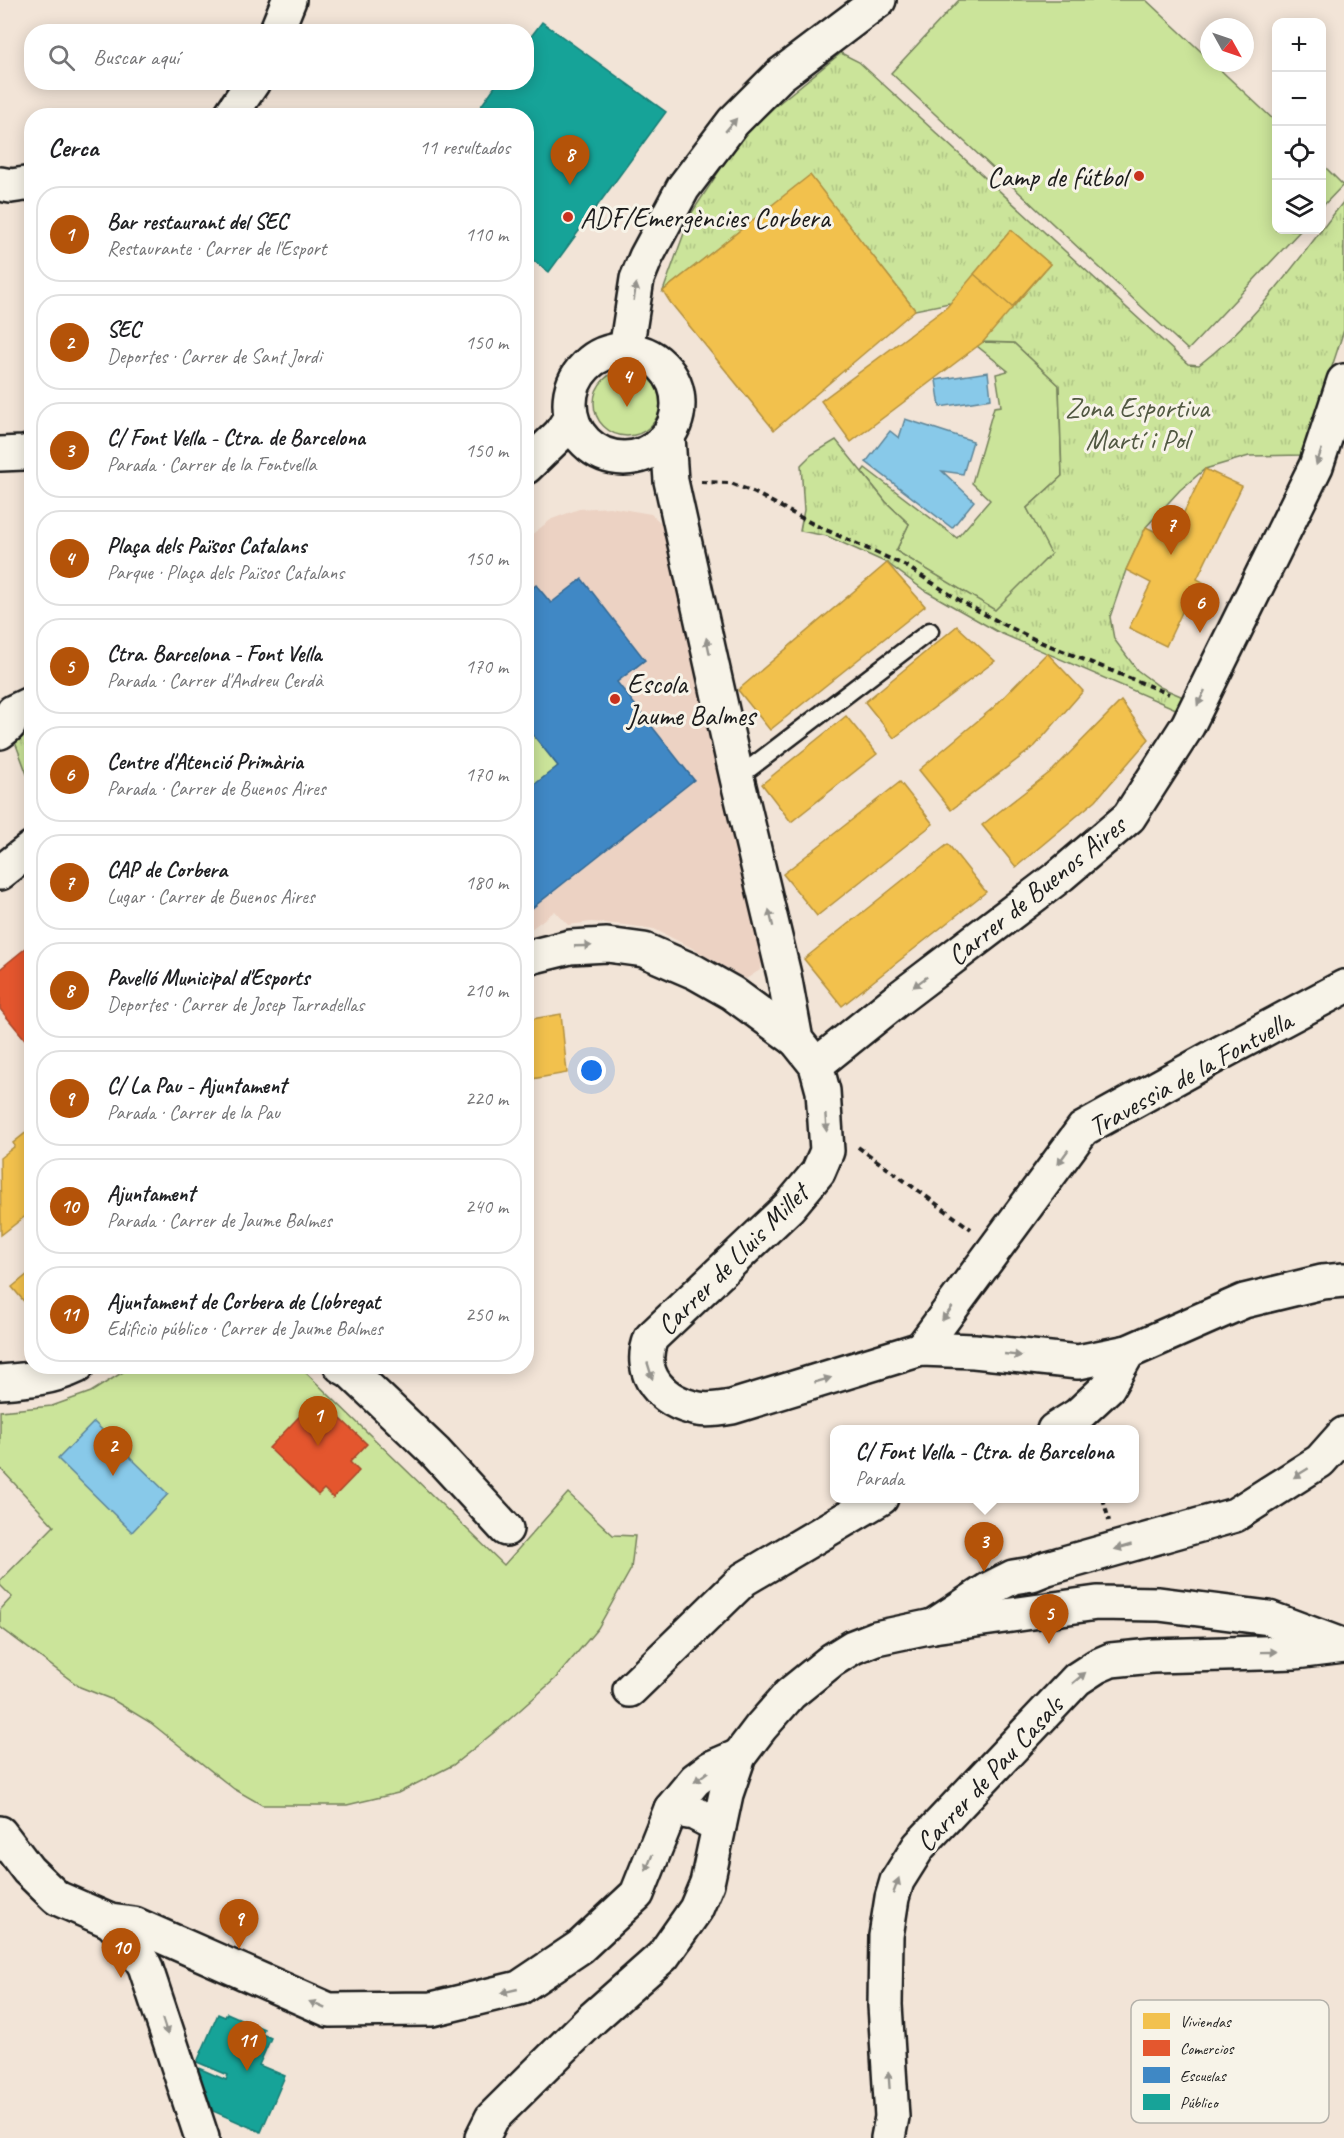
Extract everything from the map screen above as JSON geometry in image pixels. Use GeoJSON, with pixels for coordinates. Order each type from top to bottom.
{"type":"FeatureCollection","features":[{"type":"Feature","properties":{"kind":"street"},"geometry":{"type":"LineString","coordinates":[[279,24],[289,0]]}},
{"type":"Feature","properties":{"kind":"street"},"geometry":{"type":"LineString","coordinates":[[626,350],[638,279],[646,257],[683,188],[733,122],[780,75],[879,0]]}},
{"type":"Feature","properties":{"kind":"street"},"geometry":{"type":"LineString","coordinates":[[235,108],[248,90]]}},
{"type":"Feature","properties":{"kind":"street"},"geometry":{"type":"LineString","coordinates":[[0,184],[11,186],[24,184]]}},
{"type":"Feature","properties":{"kind":"street"},"geometry":{"type":"LineString","coordinates":[[626,350],[651,357],[661,364],[673,381],[679,400],[678,413],[675,426],[660,446],[638,457],[615,458],[592,448],[579,435],[571,417],[571,393],[581,371],[590,362],[613,351],[626,350]]}},
{"type":"Feature","properties":{"kind":"street","name":"Carrer de Buenos Aires"},"geometry":{"type":"LineString","coordinates":[[806,1053],[898,999],[1061,875],[1129,817],[1161,770],[1197,705],[1316,466],[1344,381]]}},
{"type":"Feature","properties":{"kind":"street"},"geometry":{"type":"LineString","coordinates":[[534,461],[560,434],[571,417]]}},
{"type":"Feature","properties":{"kind":"street","name":"Carrer de Lluis Millet"},"geometry":{"type":"LineString","coordinates":[[668,437],[671,481],[737,778],[784,975],[806,1053],[823,1091],[827,1151],[818,1172],[804,1191],[651,1338],[648,1345],[647,1362],[654,1384],[663,1394],[701,1410],[732,1407],[921,1349],[974,1351],[1078,1362],[1128,1352],[1244,1301],[1322,1282],[1344,1280]]}},
{"type":"Feature","properties":{"kind":"street"},"geometry":{"type":"LineString","coordinates":[[534,462],[592,448]]}},
{"type":"Feature","properties":{"kind":"street"},"geometry":{"type":"LineString","coordinates":[[0,454],[24,453]]}},
{"type":"Feature","properties":{"kind":"street"},"geometry":{"type":"LineString","coordinates":[[0,873],[24,854]]}},
{"type":"Feature","properties":{"kind":"street"},"geometry":{"type":"LineString","coordinates":[[534,956],[570,947],[607,945],[644,950],[695,972],[745,1002],[806,1053]]}},
{"type":"Feature","properties":{"kind":"street"},"geometry":{"type":"LineString","coordinates":[[745,1002],[775,984],[784,975]]}},
{"type":"Feature","properties":{"kind":"street","name":"Travessia de la Fontvella"},"geometry":{"type":"LineString","coordinates":[[921,1349],[1083,1129],[1344,987]]}},
{"type":"Feature","properties":{"kind":"street"},"geometry":{"type":"LineString","coordinates":[[1062,1425],[1078,1415],[1108,1387],[1128,1352]]}},
{"type":"Feature","properties":{"kind":"street"},"geometry":{"type":"LineString","coordinates":[[0,1359],[13,1381],[44,1378],[55,1374]]}},
{"type":"Feature","properties":{"kind":"street"},"geometry":{"type":"LineString","coordinates":[[353,1374],[435,1452],[506,1529]]}},
{"type":"Feature","properties":{"kind":"street"},"geometry":{"type":"LineString","coordinates":[[933,1626],[991,1588],[1013,1577],[1032,1574],[1235,1515],[1320,1461],[1344,1434]]}},
{"type":"Feature","properties":{"kind":"street"},"geometry":{"type":"LineString","coordinates":[[630,1690],[744,1579],[873,1503]]}},
{"type":"Feature","properties":{"kind":"street"},"geometry":{"type":"LineString","coordinates":[[1021,1614],[1022,1596],[1032,1574]]}},
{"type":"Feature","properties":{"kind":"street"},"geometry":{"type":"LineString","coordinates":[[482,2138],[492,2118],[593,2018],[663,1956],[696,1909],[707,1883],[726,1794],[739,1756],[761,1726],[790,1694],[832,1660],[853,1647],[876,1638],[933,1626],[1097,1603],[1159,1604],[1269,1618],[1344,1646]]}},
{"type":"Feature","properties":{"kind":"street","name":"Carrer de Pau Casals"},"geometry":{"type":"LineString","coordinates":[[888,2138],[892,2117],[885,2005],[885,1936],[897,1881],[919,1846],[1077,1679],[1097,1666],[1111,1660],[1152,1656],[1295,1652],[1344,1646]]}},
{"type":"Feature","properties":{"kind":"street"},"geometry":{"type":"LineString","coordinates":[[0,1833],[28,1870],[57,1898],[110,1921],[134,1924],[329,2010],[432,2009],[519,1988],[580,1947],[637,1894],[672,1809],[695,1780],[711,1768],[739,1756]]}},
{"type":"Feature","properties":{"kind":"street"},"geometry":{"type":"LineString","coordinates":[[672,1809],[694,1813],[719,1826]]}},
{"type":"Feature","properties":{"kind":"street"},"geometry":{"type":"LineString","coordinates":[[110,1921],[130,1942],[145,1966],[202,2138]]}},
{"type":"Feature","properties":{"kind":"street"},"geometry":{"type":"LineString","coordinates":[[150,1978],[158,1967],[175,1956],[197,1951]]}},
{"type":"Feature","properties":{"kind":"lane"},"geometry":{"type":"LineString","coordinates":[[737,778],[930,631]]}},
{"type":"Feature","properties":{"kind":"path"},"geometry":{"type":"LineString","coordinates":[[671,481],[731,483],[813,524],[906,566],[962,602],[1038,641],[1197,705]]}},
{"type":"Feature","properties":{"kind":"path"},"geometry":{"type":"LineString","coordinates":[[826,1124],[997,1248]]}},
{"type":"Feature","properties":{"kind":"shaded area","name":"Escola Jaume Balmes"},"geometry":{"type":"Polygon","coordinates":[[[610,507],[651,514],[661,523],[734,827],[763,960],[760,970],[746,979],[654,929],[591,922],[568,925],[555,911],[534,927],[534,533],[552,519],[579,509],[610,507]]]}},
{"type":"Feature","properties":{"kind":"green space","name":"Camp de fútbol"},"geometry":{"type":"Polygon","coordinates":[[[959,0],[1146,0],[1200,51],[1200,72],[1223,72],[1272,118],[1272,234],[1297,234],[1188,350],[891,73],[959,0]]]}},
{"type":"Feature","properties":{"kind":"green space","name":"Zona Esportiva Martí i Pol"},"geometry":{"type":"Polygon","coordinates":[[[841,53],[859,62],[1188,364],[1199,365],[1240,329],[1259,309],[1318,234],[1326,234],[1326,224],[1344,201],[1344,330],[1303,455],[1249,456],[1205,469],[1180,490],[1146,527],[1126,570],[1110,617],[1114,639],[1137,670],[1160,687],[1183,697],[1178,710],[998,632],[924,590],[887,563],[827,536],[800,531],[804,510],[801,465],[811,455],[836,440],[886,502],[909,524],[896,551],[995,610],[1051,554],[1027,508],[1062,476],[1059,385],[1014,343],[983,342],[949,303],[915,310],[810,176],[663,291],[691,214],[740,139],[773,108],[841,53]]]}},
{"type":"Feature","properties":{"kind":"green space"},"geometry":{"type":"Polygon","coordinates":[[[1326,168],[1343,185],[1326,203],[1326,168]]]}},
{"type":"Feature","properties":{"kind":"green space"},"geometry":{"type":"Polygon","coordinates":[[[983,342],[1014,343],[1059,385],[1062,476],[1027,508],[1052,554],[995,611],[896,551],[909,524],[886,502],[862,472],[865,468],[957,538],[990,500],[972,483],[994,407],[1001,406],[996,374],[1008,371],[977,346],[983,342]]]}},
{"type":"Feature","properties":{"kind":"green space"},"geometry":{"type":"Polygon","coordinates":[[[620,370],[634,370],[646,375],[655,384],[660,403],[658,416],[651,427],[634,436],[620,436],[608,431],[599,422],[594,410],[594,396],[599,384],[608,375],[620,370]]]}},
{"type":"Feature","properties":{"kind":"green space"},"geometry":{"type":"Polygon","coordinates":[[[24,730],[24,766],[15,742],[24,730]]]}},
{"type":"Feature","properties":{"kind":"green space"},"geometry":{"type":"Polygon","coordinates":[[[534,736],[558,766],[534,785],[534,736]]]}},
{"type":"Feature","properties":{"kind":"green space"},"geometry":{"type":"Polygon","coordinates":[[[120,1374],[307,1374],[504,1565],[568,1493],[613,1535],[635,1536],[631,1569],[598,1628],[555,1679],[453,1765],[398,1793],[347,1805],[262,1805],[234,1789],[151,1723],[113,1700],[80,1687],[0,1627],[0,1610],[12,1597],[0,1585],[0,1581],[54,1526],[0,1468],[0,1411],[52,1406],[91,1392],[120,1374]]]}},
{"type":"Feature","properties":{"kind":"water"},"geometry":{"type":"Polygon","coordinates":[[[988,372],[991,399],[940,407],[936,380],[988,372]]]}},
{"type":"Feature","properties":{"kind":"water"},"geometry":{"type":"Polygon","coordinates":[[[905,419],[973,441],[963,474],[942,471],[974,501],[952,528],[866,462],[890,431],[899,438],[905,419]]]}},
{"type":"Feature","properties":{"kind":"water"},"geometry":{"type":"Polygon","coordinates":[[[94,1422],[168,1494],[132,1532],[58,1459],[94,1422]]]}},
{"type":"Feature","properties":{"kind":"building: Viviendas"},"geometry":{"type":"Polygon","coordinates":[[[810,175],[915,310],[774,430],[663,291],[810,175]]]}},
{"type":"Feature","properties":{"kind":"building: Viviendas"},"geometry":{"type":"Polygon","coordinates":[[[1011,230],[1050,264],[983,342],[851,442],[821,401],[947,307],[1011,230]]]}},
{"type":"Feature","properties":{"kind":"building: Viviendas"},"geometry":{"type":"Polygon","coordinates":[[[1011,230],[1050,264],[1012,307],[974,274],[1011,230]]]}},
{"type":"Feature","properties":{"kind":"building: Viviendas"},"geometry":{"type":"Polygon","coordinates":[[[1205,469],[1242,486],[1197,579],[1212,587],[1198,615],[1184,608],[1166,646],[1129,628],[1151,583],[1126,570],[1146,527],[1171,539],[1205,469]]]}},
{"type":"Feature","properties":{"kind":"building: Viviendas"},"geometry":{"type":"Polygon","coordinates":[[[887,563],[925,606],[770,730],[738,690],[887,563]]]}},
{"type":"Feature","properties":{"kind":"building: Viviendas"},"geometry":{"type":"Polygon","coordinates":[[[957,626],[995,661],[894,738],[865,702],[957,626]]]}},
{"type":"Feature","properties":{"kind":"building: Viviendas"},"geometry":{"type":"Polygon","coordinates":[[[1047,653],[1083,691],[1035,746],[951,810],[919,770],[994,707],[1047,653]]]}},
{"type":"Feature","properties":{"kind":"building: Viviendas"},"geometry":{"type":"Polygon","coordinates":[[[1121,701],[1149,739],[1096,800],[1016,867],[982,825],[1053,770],[1121,701]]]}},
{"type":"Feature","properties":{"kind":"building: Viviendas"},"geometry":{"type":"Polygon","coordinates":[[[846,716],[877,754],[791,822],[762,784],[846,716]]]}},
{"type":"Feature","properties":{"kind":"building: Viviendas"},"geometry":{"type":"Polygon","coordinates":[[[900,782],[933,824],[817,916],[783,874],[900,782]]]}},
{"type":"Feature","properties":{"kind":"building: Viviendas"},"geometry":{"type":"Polygon","coordinates":[[[948,844],[986,892],[842,1006],[804,959],[948,844]]]}},
{"type":"Feature","properties":{"kind":"building: Viviendas"},"geometry":{"type":"Polygon","coordinates":[[[561,1014],[567,1073],[534,1079],[534,1019],[561,1014]]]}},
{"type":"Feature","properties":{"kind":"building: Viviendas"},"geometry":{"type":"Polygon","coordinates":[[[24,1134],[24,1217],[1,1235],[0,1158],[15,1146],[13,1143],[24,1134]]]}},
{"type":"Feature","properties":{"kind":"building: Viviendas"},"geometry":{"type":"Polygon","coordinates":[[[24,1277],[24,1301],[12,1287],[24,1277]]]}},
{"type":"Feature","properties":{"kind":"building: Comercios"},"geometry":{"type":"Polygon","coordinates":[[[24,950],[24,1038],[0,1009],[0,969],[24,950]]]}},
{"type":"Feature","properties":{"kind":"building: Comercios"},"geometry":{"type":"Polygon","coordinates":[[[318,1397],[367,1444],[350,1462],[359,1471],[333,1498],[324,1489],[318,1495],[269,1448],[318,1397]]]}},
{"type":"Feature","properties":{"kind":"building: Escuelas"},"geometry":{"type":"Polygon","coordinates":[[[582,579],[645,660],[617,682],[694,780],[534,907],[534,785],[558,766],[534,736],[534,587],[536,585],[551,603],[582,579]]]}},
{"type":"Feature","properties":{"kind":"building: Público"},"geometry":{"type":"Polygon","coordinates":[[[542,22],[666,112],[549,272],[534,261],[534,108],[480,108],[492,90],[534,90],[534,32],[542,22]]]}},
{"type":"Feature","properties":{"kind":"building: Público"},"geometry":{"type":"Polygon","coordinates":[[[227,2013],[264,2029],[262,2034],[271,2038],[259,2065],[285,2076],[261,2132],[213,2111],[196,2067],[226,2080],[228,2075],[197,2062],[218,2014],[225,2017],[227,2013]]]}},
{"type":"Feature","properties":{"kind":"place","name":"Camp de fútbol"},"geometry":{"type":"Point","coordinates":[1139,176]}},
{"type":"Feature","properties":{"kind":"place","name":"Pavelló Municipal d'Esports"},"geometry":{"type":"Point","coordinates":[570,185]}},
{"type":"Feature","properties":{"kind":"place","name":"ADF/Emergències Corbera"},"geometry":{"type":"Point","coordinates":[568,217]}},
{"type":"Feature","properties":{"kind":"place","name":"Plaça dels Països Catalans"},"geometry":{"type":"Point","coordinates":[627,407]}},
{"type":"Feature","properties":{"kind":"place","name":"CAP de Corbera"},"geometry":{"type":"Point","coordinates":[1171,555]}},
{"type":"Feature","properties":{"kind":"place","name":"Centre d'Atenció Primària"},"geometry":{"type":"Point","coordinates":[1200,633]}},
{"type":"Feature","properties":{"kind":"place","name":"Escola Jaume Balmes"},"geometry":{"type":"Point","coordinates":[615,699]}},
{"type":"Feature","properties":{"kind":"place","name":"Bar restaurant del SEC"},"geometry":{"type":"Point","coordinates":[318,1446]}},
{"type":"Feature","properties":{"kind":"place","name":"SEC"},"geometry":{"type":"Point","coordinates":[113,1476]}},
{"type":"Feature","properties":{"kind":"place","name":"C/ Font Vella - Ctra. de Barcelona"},"geometry":{"type":"Point","coordinates":[984,1572]}},
{"type":"Feature","properties":{"kind":"place","name":"Ctra. Barcelona - Font Vella"},"geometry":{"type":"Point","coordinates":[1049,1644]}},
{"type":"Feature","properties":{"kind":"place","name":"C/ La Pau - Ajuntament"},"geometry":{"type":"Point","coordinates":[239,1949]}},
{"type":"Feature","properties":{"kind":"place","name":"Ajuntament"},"geometry":{"type":"Point","coordinates":[121,1978]}},
{"type":"Feature","properties":{"kind":"place","name":"Ajuntament de Corbera de Llobregat"},"geometry":{"type":"Point","coordinates":[247,2071]}}]}
